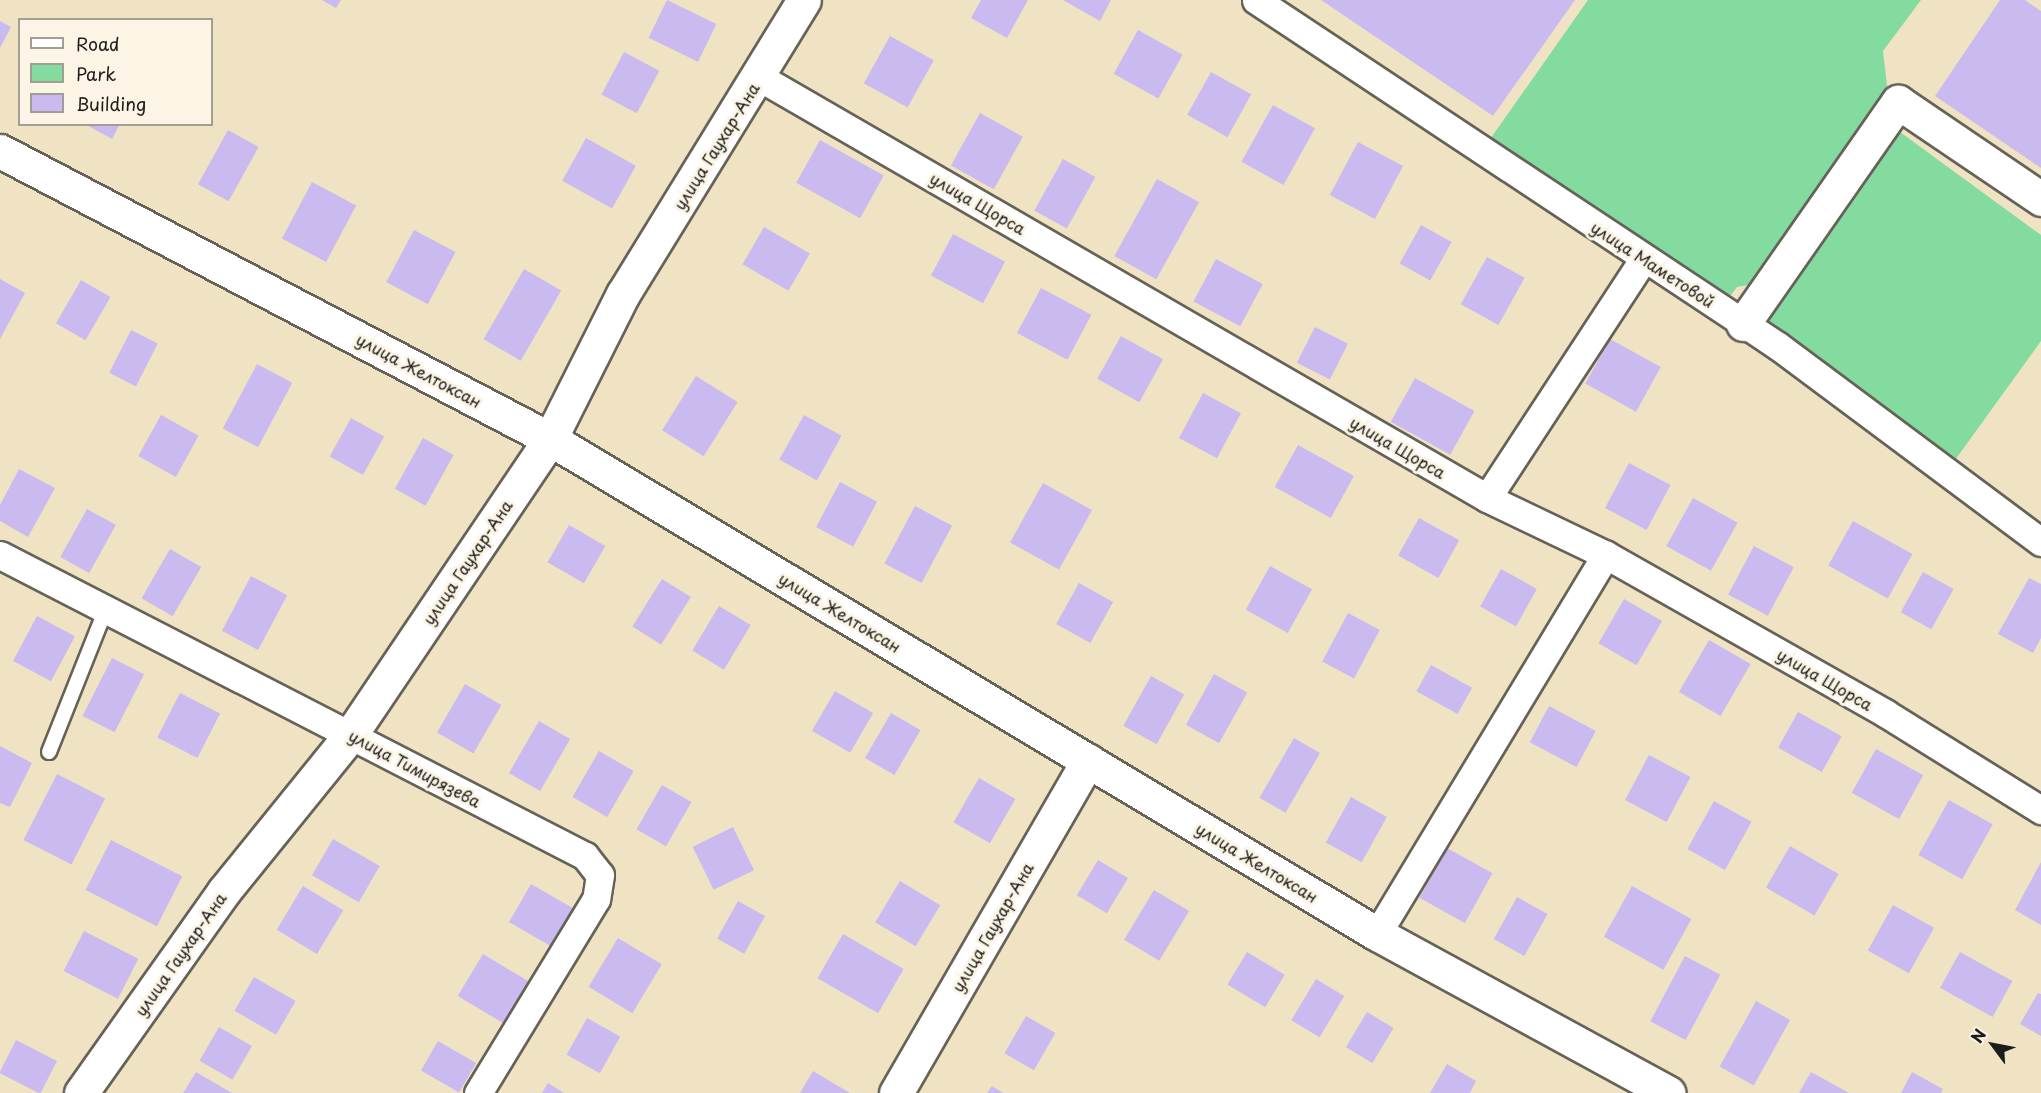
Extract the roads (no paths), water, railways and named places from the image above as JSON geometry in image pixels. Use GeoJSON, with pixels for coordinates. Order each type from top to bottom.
{"type":"FeatureCollection","features":[{"type":"Feature","properties":{"kind":"street","name":"улица Гаухар-Ана"},"geometry":{"type":"LineString","coordinates":[[81,1093],[224,891],[351,734],[550,439],[624,294],[759,77],[804,0]]}},
{"type":"Feature","properties":{"kind":"street","name":"улица Маметовой"},"geometry":{"type":"LineString","coordinates":[[1256,0],[1743,324],[2041,542]]}},
{"type":"Feature","properties":{"kind":"street","name":"улица Щорса"},"geometry":{"type":"LineString","coordinates":[[759,77],[1487,498],[1606,555],[1885,713],[2041,810]]}},
{"type":"Feature","properties":{"kind":"street"},"geometry":{"type":"LineString","coordinates":[[1743,324],[1898,102],[2041,199]]}},
{"type":"Feature","properties":{"kind":"street","name":"улица Желтоксан"},"geometry":{"type":"LineString","coordinates":[[0,151],[550,439],[1377,934],[1669,1093]]}},
{"type":"Feature","properties":{"kind":"street"},"geometry":{"type":"LineString","coordinates":[[1487,498],[1644,258]]}},
{"type":"Feature","properties":{"kind":"street","name":"улица Тимирязева"},"geometry":{"type":"LineString","coordinates":[[0,555],[585,856],[600,874],[596,899],[478,1093]]}},
{"type":"Feature","properties":{"kind":"street"},"geometry":{"type":"LineString","coordinates":[[1377,934],[1606,555]]}},
{"type":"Feature","properties":{"kind":"street","name":"улица Гаухар-Ана"},"geometry":{"type":"LineString","coordinates":[[896,1093],[1088,761]]}},
{"type":"Feature","properties":{"kind":"lane"},"geometry":{"type":"LineString","coordinates":[[49,752],[106,609]]}}]}
